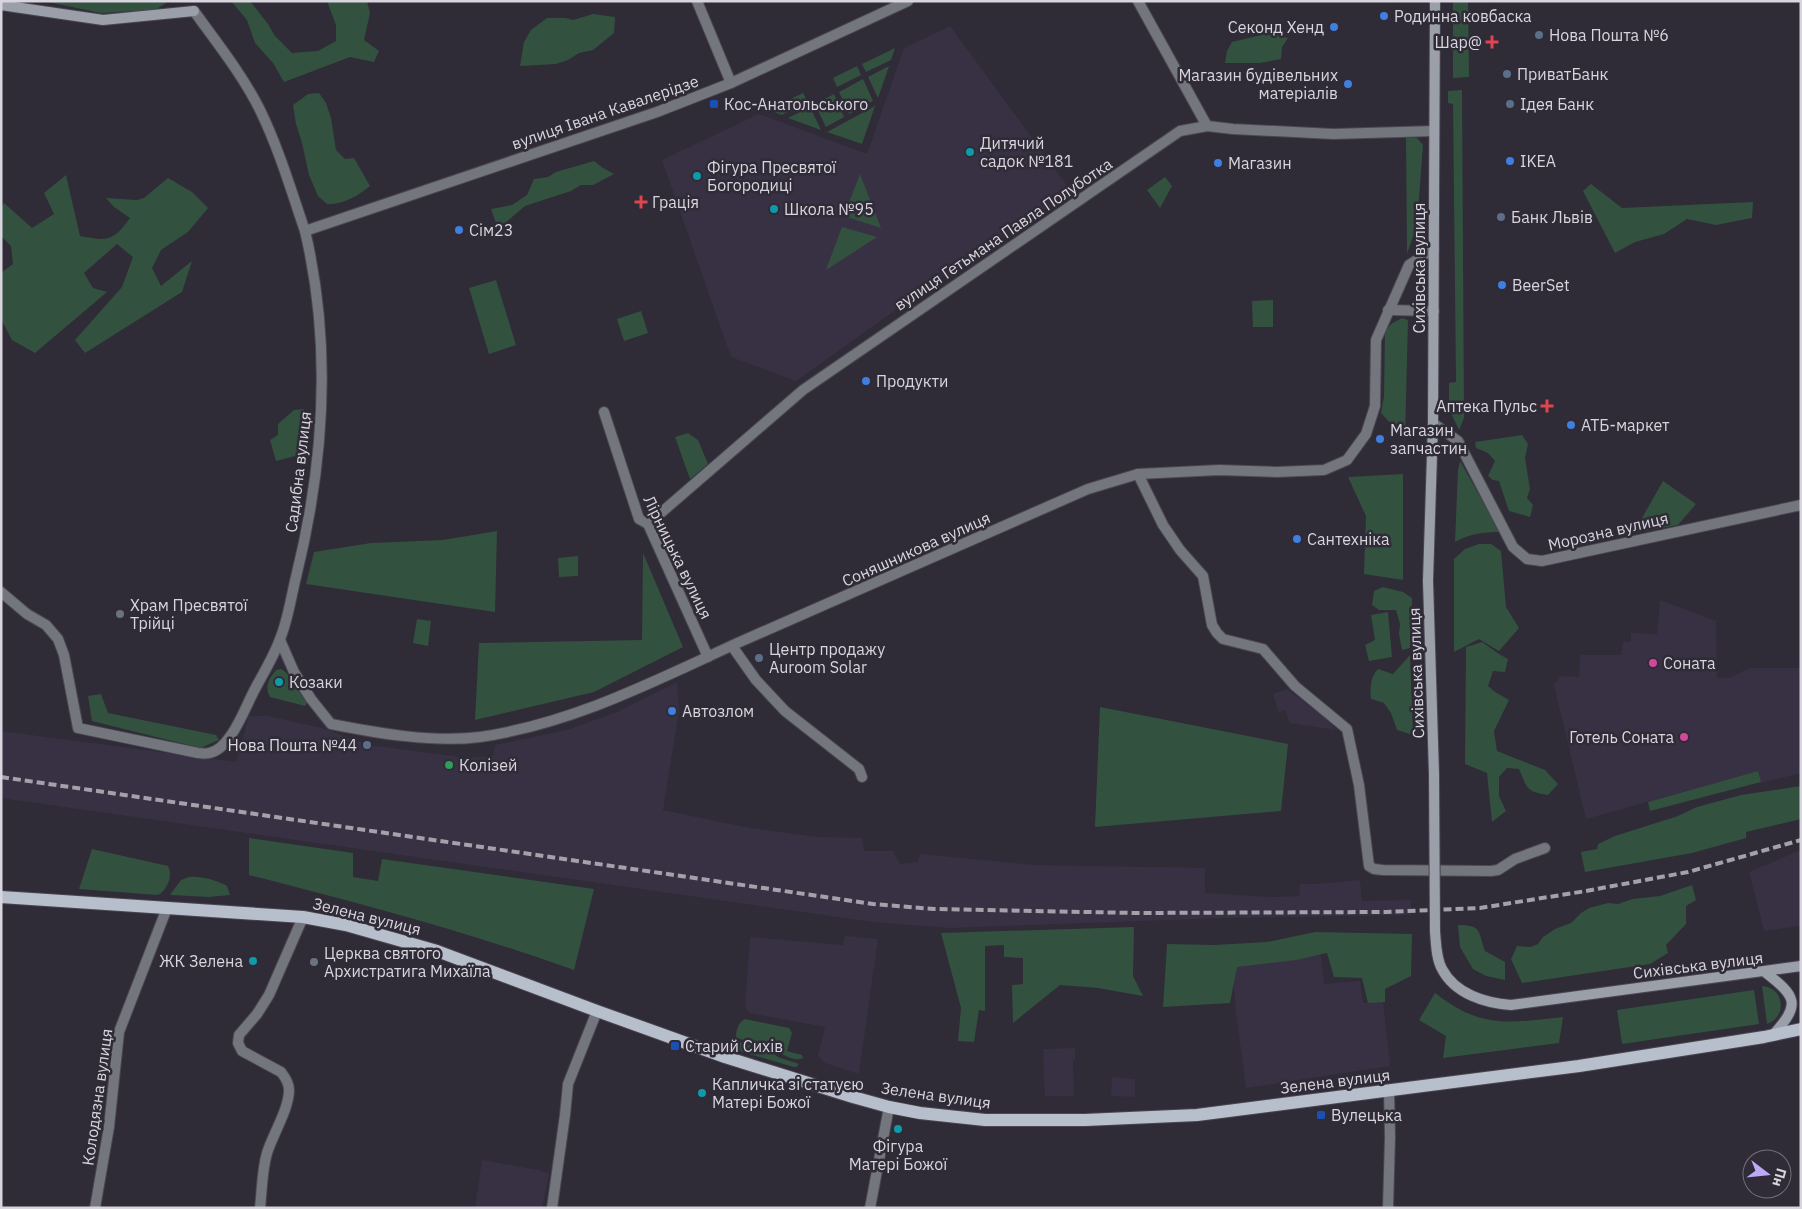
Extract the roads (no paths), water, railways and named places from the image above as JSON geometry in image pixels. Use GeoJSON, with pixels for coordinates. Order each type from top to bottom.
{"type":"FeatureCollection","features":[{"type":"Feature","properties":{"kind":"main road"},"geometry":{"type":"LineString","coordinates":[[1,5],[103,20],[194,11],[187,1]]}},
{"type":"Feature","properties":{"kind":"main road","name":"Сихівська вулиця"},"geometry":{"type":"LineString","coordinates":[[1435,1],[1433,423],[1428,581],[1434,774],[1435,931],[1437,954],[1441,969],[1450,980],[1468,994],[1489,1003],[1510,1005],[1801,966]]}},
{"type":"Feature","properties":{"kind":"main road","name":"Зелена вулиця"},"geometry":{"type":"LineString","coordinates":[[1,897],[303,917],[346,925],[409,942],[725,1057],[889,1107],[985,1120],[1141,1118],[1197,1115],[1588,1064],[1801,1029]]}},
{"type":"Feature","properties":{"kind":"main road"},"geometry":{"type":"LineString","coordinates":[[1765,972],[1784,987],[1792,1002],[1792,1008],[1787,1019],[1773,1035]]}},
{"type":"Feature","properties":{"kind":"street"},"geometry":{"type":"LineString","coordinates":[[697,1],[731,83]]}},
{"type":"Feature","properties":{"kind":"street","name":"вулиця Івана Кавалерідзе"},"geometry":{"type":"LineString","coordinates":[[305,231],[602,132],[731,83],[908,1]]}},
{"type":"Feature","properties":{"kind":"street"},"geometry":{"type":"LineString","coordinates":[[1138,1],[1207,126]]}},
{"type":"Feature","properties":{"kind":"street","name":"Садибна вулиця"},"geometry":{"type":"LineString","coordinates":[[1,592],[20,608],[46,625],[58,639],[64,655],[78,728],[185,751],[209,753],[216,751],[226,742],[280,640],[307,525],[317,462],[322,411],[321,345],[310,252],[288,179],[259,109],[229,58],[194,11]]}},
{"type":"Feature","properties":{"kind":"street","name":"вулиця Гетьмана Павла Полуботка"},"geometry":{"type":"LineString","coordinates":[[648,524],[803,390],[1180,131],[1207,126],[1333,134],[1434,131]]}},
{"type":"Feature","properties":{"kind":"street","name":"Соняшникова вулиця"},"geometry":{"type":"LineString","coordinates":[[708,657],[1088,489],[1138,474],[1219,470],[1277,472],[1324,470],[1347,460],[1366,434],[1375,406],[1376,340],[1388,310],[1409,265],[1434,249]]}},
{"type":"Feature","properties":{"kind":"street"},"geometry":{"type":"LineString","coordinates":[[1388,310],[1434,311]]}},
{"type":"Feature","properties":{"kind":"street","name":"Лірницька вулиця"},"geometry":{"type":"LineString","coordinates":[[604,412],[639,519],[648,524],[708,657]]}},
{"type":"Feature","properties":{"kind":"street","name":"Морозна вулиця"},"geometry":{"type":"LineString","coordinates":[[1433,423],[1458,441],[1513,547],[1527,559],[1542,561],[1801,505]]}},
{"type":"Feature","properties":{"kind":"street"},"geometry":{"type":"LineString","coordinates":[[1138,474],[1162,525],[1180,550],[1203,576],[1212,625],[1217,633],[1223,639],[1263,649],[1295,686],[1347,729],[1359,785],[1364,838],[1369,866],[1374,869],[1383,870],[1490,871],[1498,870],[1515,859],[1544,848]]}},
{"type":"Feature","properties":{"kind":"street"},"geometry":{"type":"LineString","coordinates":[[280,640],[294,672],[311,700],[330,724],[432,738],[478,737],[551,722],[617,699],[708,657]]}},
{"type":"Feature","properties":{"kind":"street"},"geometry":{"type":"LineString","coordinates":[[732,646],[756,680],[786,710],[859,769],[862,776]]}},
{"type":"Feature","properties":{"kind":"street","name":"Колодязна вулиця"},"geometry":{"type":"LineString","coordinates":[[95,1208],[109,1126],[119,1032],[167,908]]}},
{"type":"Feature","properties":{"kind":"street"},"geometry":{"type":"LineString","coordinates":[[260,1208],[266,1156],[282,1117],[289,1088],[280,1072],[242,1051],[239,1048],[238,1039],[242,1029],[257,1014],[270,995],[303,917]]}},
{"type":"Feature","properties":{"kind":"street"},"geometry":{"type":"LineString","coordinates":[[552,1208],[568,1084],[597,1012]]}},
{"type":"Feature","properties":{"kind":"street"},"geometry":{"type":"LineString","coordinates":[[1388,1208],[1389,1090]]}},
{"type":"Feature","properties":{"kind":"street"},"geometry":{"type":"LineString","coordinates":[[870,1208],[889,1107]]}},
{"type":"Feature","properties":{"kind":"railway"},"geometry":{"type":"LineString","coordinates":[[1,777],[873,904],[934,909],[1136,913],[1386,912],[1480,908],[1688,872],[1801,840]]}},
{"type":"Feature","properties":{"kind":"place","name":"Родинна ковбаска"},"geometry":{"type":"Point","coordinates":[1384,16]}},
{"type":"Feature","properties":{"kind":"place","name":"Секонд Хенд"},"geometry":{"type":"Point","coordinates":[1334,27]}},
{"type":"Feature","properties":{"kind":"place","name":"Нова Пошта №6"},"geometry":{"type":"Point","coordinates":[1539,35]}},
{"type":"Feature","properties":{"kind":"place","name":"Шар@"},"geometry":{"type":"Point","coordinates":[1492,42]}},
{"type":"Feature","properties":{"kind":"place","name":"ПриватБанк"},"geometry":{"type":"Point","coordinates":[1507,74]}},
{"type":"Feature","properties":{"kind":"place","name":"Магазин будівельних матеріалів"},"geometry":{"type":"Point","coordinates":[1348,84]}},
{"type":"Feature","properties":{"kind":"place","name":"Кос-Анатольського"},"geometry":{"type":"Point","coordinates":[714,104]}},
{"type":"Feature","properties":{"kind":"place","name":"Ідея Банк"},"geometry":{"type":"Point","coordinates":[1510,104]}},
{"type":"Feature","properties":{"kind":"place","name":"Дитячий садок №181"},"geometry":{"type":"Point","coordinates":[970,152]}},
{"type":"Feature","properties":{"kind":"place","name":"IKEA"},"geometry":{"type":"Point","coordinates":[1510,161]}},
{"type":"Feature","properties":{"kind":"place","name":"Магазин"},"geometry":{"type":"Point","coordinates":[1218,163]}},
{"type":"Feature","properties":{"kind":"place","name":"Фігура Пресвятої Богородиці"},"geometry":{"type":"Point","coordinates":[697,176]}},
{"type":"Feature","properties":{"kind":"place","name":"Грація"},"geometry":{"type":"Point","coordinates":[641,202]}},
{"type":"Feature","properties":{"kind":"place","name":"Школа №95"},"geometry":{"type":"Point","coordinates":[774,209]}},
{"type":"Feature","properties":{"kind":"place","name":"Банк Львів"},"geometry":{"type":"Point","coordinates":[1501,217]}},
{"type":"Feature","properties":{"kind":"place","name":"Сім23"},"geometry":{"type":"Point","coordinates":[459,230]}},
{"type":"Feature","properties":{"kind":"place","name":"BeerSet"},"geometry":{"type":"Point","coordinates":[1502,285]}},
{"type":"Feature","properties":{"kind":"place","name":"Продукти"},"geometry":{"type":"Point","coordinates":[866,381]}},
{"type":"Feature","properties":{"kind":"place","name":"Аптека Пульс"},"geometry":{"type":"Point","coordinates":[1547,406]}},
{"type":"Feature","properties":{"kind":"place","name":"АТБ-маркет"},"geometry":{"type":"Point","coordinates":[1571,425]}},
{"type":"Feature","properties":{"kind":"place","name":"Магазин запчастин"},"geometry":{"type":"Point","coordinates":[1380,439]}},
{"type":"Feature","properties":{"kind":"place","name":"Сантехніка"},"geometry":{"type":"Point","coordinates":[1297,539]}},
{"type":"Feature","properties":{"kind":"place","name":"Храм Пресвятої Трійці"},"geometry":{"type":"Point","coordinates":[120,614]}},
{"type":"Feature","properties":{"kind":"place","name":"Центр продажу Auroom Solar"},"geometry":{"type":"Point","coordinates":[759,658]}},
{"type":"Feature","properties":{"kind":"place","name":"Соната"},"geometry":{"type":"Point","coordinates":[1653,663]}},
{"type":"Feature","properties":{"kind":"place","name":"Козаки"},"geometry":{"type":"Point","coordinates":[279,682]}},
{"type":"Feature","properties":{"kind":"place","name":"Автозлом"},"geometry":{"type":"Point","coordinates":[672,711]}},
{"type":"Feature","properties":{"kind":"place","name":"Готель Соната"},"geometry":{"type":"Point","coordinates":[1684,737]}},
{"type":"Feature","properties":{"kind":"place","name":"Нова Пошта №44"},"geometry":{"type":"Point","coordinates":[367,745]}},
{"type":"Feature","properties":{"kind":"place","name":"Колізей"},"geometry":{"type":"Point","coordinates":[449,765]}},
{"type":"Feature","properties":{"kind":"place","name":"ЖК Зелена"},"geometry":{"type":"Point","coordinates":[253,961]}},
{"type":"Feature","properties":{"kind":"place","name":"Церква святого Архистратига Михаїла"},"geometry":{"type":"Point","coordinates":[314,962]}},
{"type":"Feature","properties":{"kind":"place","name":"Старий Сихів"},"geometry":{"type":"Point","coordinates":[675,1046]}},
{"type":"Feature","properties":{"kind":"place","name":"Капличка зі статуєю Матері Божої"},"geometry":{"type":"Point","coordinates":[702,1093]}},
{"type":"Feature","properties":{"kind":"place","name":"Вулецька"},"geometry":{"type":"Point","coordinates":[1321,1115]}},
{"type":"Feature","properties":{"kind":"place","name":"Фігура Матері Божої"},"geometry":{"type":"Point","coordinates":[898,1129]}}]}
